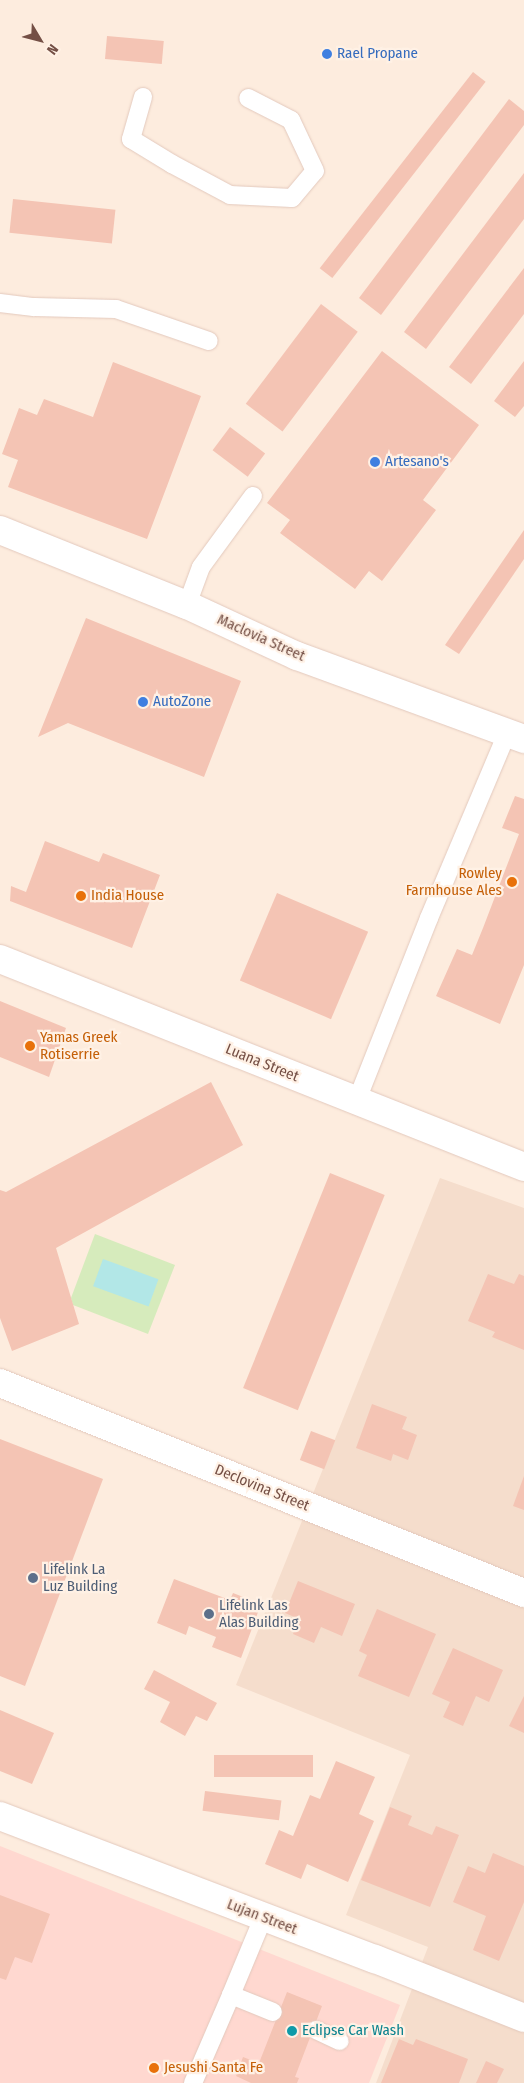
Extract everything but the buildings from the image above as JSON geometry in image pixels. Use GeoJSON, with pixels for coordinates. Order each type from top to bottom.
{"type":"FeatureCollection","features":[{"type":"Feature","properties":{"kind":"street","name":"Maclovia Street"},"geometry":{"type":"LineString","coordinates":[[0,530],[187,605],[298,656],[516,736]]}},
{"type":"Feature","properties":{"kind":"street","name":"Luana Street"},"geometry":{"type":"LineString","coordinates":[[0,959],[524,1167]]}},
{"type":"Feature","properties":{"kind":"street","name":"Declovina Street"},"geometry":{"type":"LineString","coordinates":[[0,1383],[524,1594]]}},
{"type":"Feature","properties":{"kind":"street","name":"Lujan Street"},"geometry":{"type":"LineString","coordinates":[[0,1816],[263,1918],[375,1958],[524,2018]]}},
{"type":"Feature","properties":{"kind":"lane"},"geometry":{"type":"LineString","coordinates":[[143,97],[131,139],[172,164],[230,195],[292,198],[315,171],[291,120],[248,98]]}},
{"type":"Feature","properties":{"kind":"lane"},"geometry":{"type":"LineString","coordinates":[[0,303],[34,307],[116,309],[210,341]]}},
{"type":"Feature","properties":{"kind":"lane"},"geometry":{"type":"LineString","coordinates":[[187,605],[201,567],[253,496]]}},
{"type":"Feature","properties":{"kind":"lane"},"geometry":{"type":"LineString","coordinates":[[357,1100],[429,918],[516,736]]}},
{"type":"Feature","properties":{"kind":"lane"},"geometry":{"type":"LineString","coordinates":[[194,2083],[263,1918]]}},
{"type":"Feature","properties":{"kind":"lane"},"geometry":{"type":"LineString","coordinates":[[231,1995],[273,2012]]}},
{"type":"Feature","properties":{"kind":"lane"},"geometry":{"type":"LineString","coordinates":[[316,2030],[340,2041]]}},
{"type":"Feature","properties":{"kind":"shaded area"},"geometry":{"type":"Polygon","coordinates":[[[440,1178],[524,1208],[524,2083],[376,2083],[428,1947],[346,1915],[410,1755],[236,1685],[440,1178]]]}},
{"type":"Feature","properties":{"kind":"shaded area"},"geometry":{"type":"Polygon","coordinates":[[[0,1846],[400,2005],[369,2083],[0,2083],[0,1846]]]}},
{"type":"Feature","properties":{"kind":"green space"},"geometry":{"type":"Polygon","coordinates":[[[95,1234],[175,1265],[148,1334],[73,1305],[71,1298],[95,1234]]]}},
{"type":"Feature","properties":{"kind":"water"},"geometry":{"type":"Polygon","coordinates":[[[103,1259],[158,1279],[149,1306],[93,1286],[103,1259]]]}},
{"type":"Feature","properties":{"kind":"place","name":"Rael Propane"},"geometry":{"type":"Point","coordinates":[327,54]}},
{"type":"Feature","properties":{"kind":"place","name":"Artesano's"},"geometry":{"type":"Point","coordinates":[375,462]}},
{"type":"Feature","properties":{"kind":"place","name":"AutoZone"},"geometry":{"type":"Point","coordinates":[143,702]}},
{"type":"Feature","properties":{"kind":"place","name":"Rowley Farmhouse Ales"},"geometry":{"type":"Point","coordinates":[512,882]}},
{"type":"Feature","properties":{"kind":"place","name":"India House"},"geometry":{"type":"Point","coordinates":[81,896]}},
{"type":"Feature","properties":{"kind":"place","name":"Yamas Greek Rotiserrie"},"geometry":{"type":"Point","coordinates":[30,1046]}},
{"type":"Feature","properties":{"kind":"place","name":"Lifelink La Luz Building"},"geometry":{"type":"Point","coordinates":[33,1578]}},
{"type":"Feature","properties":{"kind":"place","name":"Lifelink Las Alas Building"},"geometry":{"type":"Point","coordinates":[209,1614]}},
{"type":"Feature","properties":{"kind":"place","name":"Eclipse Car Wash"},"geometry":{"type":"Point","coordinates":[292,2031]}},
{"type":"Feature","properties":{"kind":"place","name":"Jesushi Santa Fe"},"geometry":{"type":"Point","coordinates":[154,2068]}}]}
